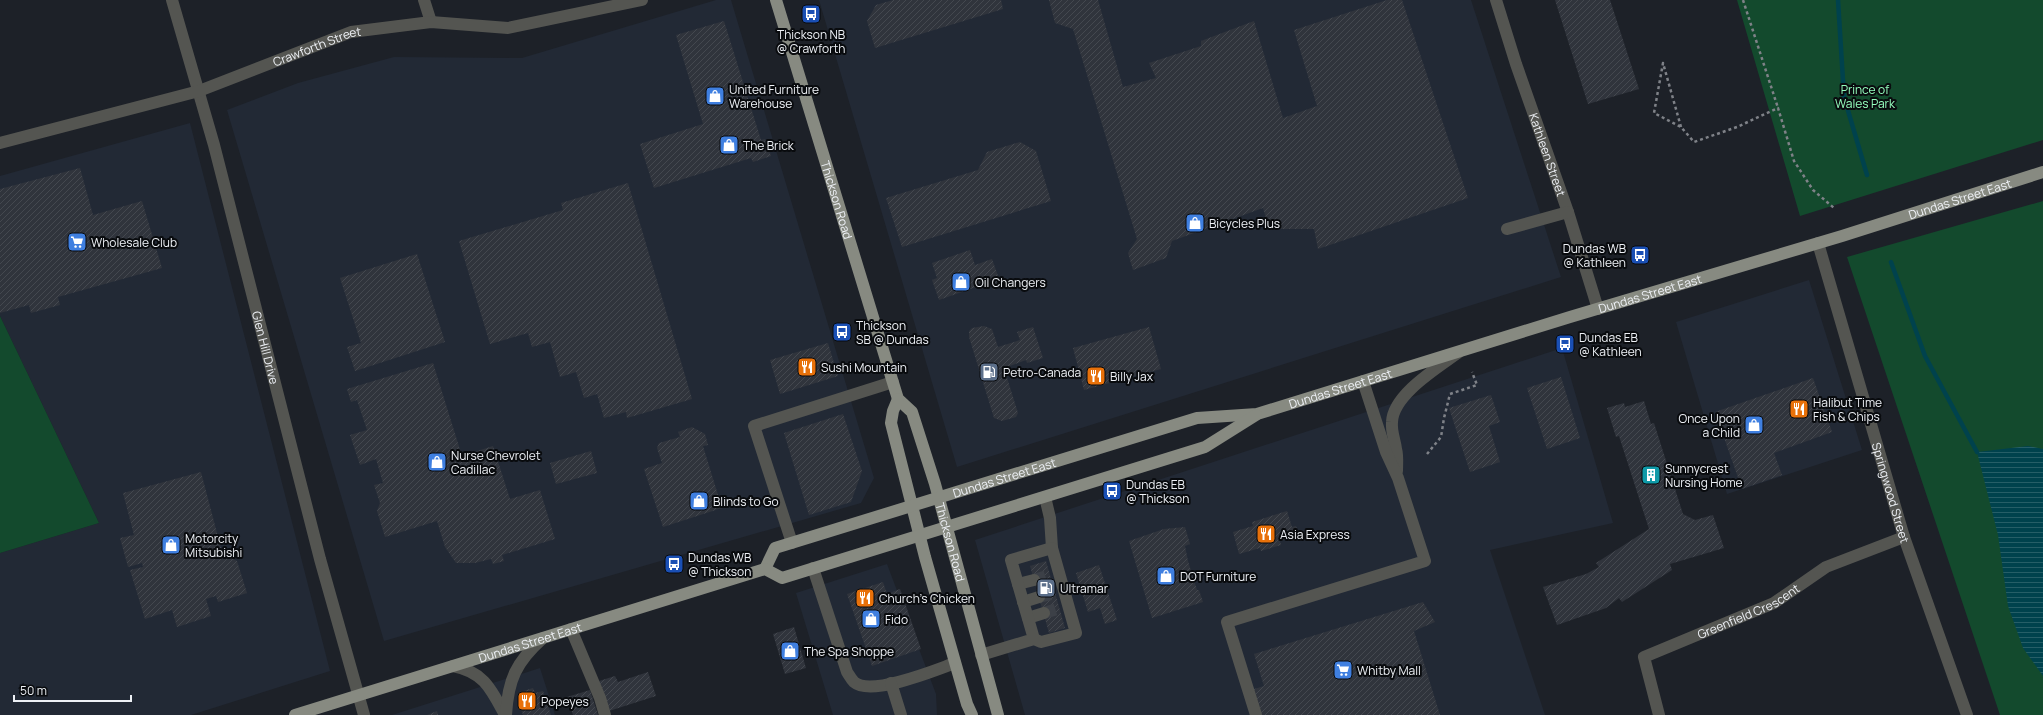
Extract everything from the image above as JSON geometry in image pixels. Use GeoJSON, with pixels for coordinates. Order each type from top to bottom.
{"type":"FeatureCollection","features":[{"type":"Feature","properties":{"kind":"main road","name":"Thickson Road"},"geometry":{"type":"LineString","coordinates":[[776,0],[898,399],[912,412],[946,527],[998,715]]}},
{"type":"Feature","properties":{"kind":"main road","name":"Dundas Street East"},"geometry":{"type":"LineString","coordinates":[[766,569],[774,548],[912,507],[1197,418],[1257,414],[1818,243],[2043,172]]}},
{"type":"Feature","properties":{"kind":"main road"},"geometry":{"type":"LineString","coordinates":[[898,399],[893,411],[891,423],[919,535],[967,704],[972,715]]}},
{"type":"Feature","properties":{"kind":"main road","name":"Dundas Street East"},"geometry":{"type":"LineString","coordinates":[[295,715],[766,569],[782,578],[1205,447],[1257,414]]}},
{"type":"Feature","properties":{"kind":"street","name":"Glen Hill Drive"},"geometry":{"type":"LineString","coordinates":[[172,0],[214,146],[320,558],[364,715]]}},
{"type":"Feature","properties":{"kind":"street"},"geometry":{"type":"LineString","coordinates":[[424,0],[431,22]]}},
{"type":"Feature","properties":{"kind":"street","name":"Crawforth Street"},"geometry":{"type":"LineString","coordinates":[[0,143],[199,91],[351,32],[431,22],[508,28],[642,0]]}},
{"type":"Feature","properties":{"kind":"street","name":"Kathleen Street"},"geometry":{"type":"LineString","coordinates":[[1496,0],[1516,64],[1568,212],[1598,309]]}},
{"type":"Feature","properties":{"kind":"street"},"geometry":{"type":"LineString","coordinates":[[1507,229],[1568,212]]}},
{"type":"Feature","properties":{"kind":"street","name":"Springwood Street"},"geometry":{"type":"LineString","coordinates":[[1818,243],[1904,537],[1964,714]]}},
{"type":"Feature","properties":{"kind":"street"},"geometry":{"type":"LineString","coordinates":[[1398,478],[1396,450],[1392,431],[1394,411],[1403,398],[1422,380],[1461,351]]}},
{"type":"Feature","properties":{"kind":"street"},"geometry":{"type":"LineString","coordinates":[[1256,715],[1227,622],[1425,561],[1398,478],[1386,452],[1363,381]]}},
{"type":"Feature","properties":{"kind":"street"},"geometry":{"type":"LineString","coordinates":[[792,543],[754,426],[893,382]]}},
{"type":"Feature","properties":{"kind":"street"},"geometry":{"type":"LineString","coordinates":[[981,655],[1034,639],[1041,642],[1076,633],[1064,607],[1055,574],[1050,518],[1045,497]]}},
{"type":"Feature","properties":{"kind":"street","name":"Greenfield Crescent"},"geometry":{"type":"LineString","coordinates":[[1659,715],[1644,656],[1774,604],[1826,567],[1904,537]]}},
{"type":"Feature","properties":{"kind":"street"},"geometry":{"type":"LineString","coordinates":[[1034,639],[1011,560],[1052,548]]}},
{"type":"Feature","properties":{"kind":"street"},"geometry":{"type":"LineString","coordinates":[[813,568],[846,672],[854,682],[868,687],[892,683],[955,663]]}},
{"type":"Feature","properties":{"kind":"street"},"geometry":{"type":"LineString","coordinates":[[1018,584],[1034,580]]}},
{"type":"Feature","properties":{"kind":"street"},"geometry":{"type":"LineString","coordinates":[[1023,602],[1039,598]]}},
{"type":"Feature","properties":{"kind":"street"},"geometry":{"type":"LineString","coordinates":[[1028,618],[1044,613]]}},
{"type":"Feature","properties":{"kind":"street"},"geometry":{"type":"LineString","coordinates":[[571,630],[600,698],[605,715]]}},
{"type":"Feature","properties":{"kind":"street"},"geometry":{"type":"LineString","coordinates":[[505,715],[507,692],[511,680],[527,652],[543,638]]}},
{"type":"Feature","properties":{"kind":"street"},"geometry":{"type":"LineString","coordinates":[[453,666],[465,668],[484,680],[505,715]]}},
{"type":"Feature","properties":{"kind":"street"},"geometry":{"type":"LineString","coordinates":[[892,683],[902,715]]}},
{"type":"Feature","properties":{"kind":"path"},"geometry":{"type":"LineString","coordinates":[[1743,0],[1794,161],[1813,190],[1834,208]]}},
{"type":"Feature","properties":{"kind":"path"},"geometry":{"type":"LineString","coordinates":[[1681,127],[1677,108],[1663,63],[1654,113],[1681,127],[1694,142],[1736,127],[1778,108]]}},
{"type":"Feature","properties":{"kind":"path"},"geometry":{"type":"LineString","coordinates":[[1427,454],[1441,437],[1450,394],[1477,385],[1472,372]]}},
{"type":"Feature","properties":{"kind":"shaded area"},"geometry":{"type":"Polygon","coordinates":[[[716,0],[731,0],[874,478],[861,503],[384,641],[227,110],[298,83],[394,57],[522,58],[716,0]]]}},
{"type":"Feature","properties":{"kind":"shaded area"},"geometry":{"type":"Polygon","coordinates":[[[819,0],[1471,0],[1561,277],[957,467],[819,0]]]}},
{"type":"Feature","properties":{"kind":"shaded area"},"geometry":{"type":"Polygon","coordinates":[[[190,123],[330,671],[191,715],[0,715],[0,553],[99,523],[0,316],[0,176],[190,123]]]}},
{"type":"Feature","properties":{"kind":"shaded area"},"geometry":{"type":"Polygon","coordinates":[[[1809,280],[1862,450],[1727,494],[1676,322],[1809,280]]]}},
{"type":"Feature","properties":{"kind":"shaded area"},"geometry":{"type":"Polygon","coordinates":[[[1562,348],[1613,523],[1490,550],[1545,715],[1025,715],[975,540],[1562,348]]]}},
{"type":"Feature","properties":{"kind":"shaded area"},"geometry":{"type":"Polygon","coordinates":[[[887,564],[936,694],[937,715],[833,715],[796,593],[887,564]]]}},
{"type":"Feature","properties":{"kind":"shaded area"},"geometry":{"type":"Polygon","coordinates":[[[540,668],[555,715],[392,715],[540,668]]]}},
{"type":"Feature","properties":{"kind":"green space","name":"Prince of Wales Park"},"geometry":{"type":"Polygon","coordinates":[[[1737,0],[2043,0],[2043,140],[1800,216],[1737,0]]]}},
{"type":"Feature","properties":{"kind":"green space"},"geometry":{"type":"Polygon","coordinates":[[[2043,201],[2043,715],[2000,715],[1847,257],[2043,201]]]}},
{"type":"Feature","properties":{"kind":"green space"},"geometry":{"type":"Polygon","coordinates":[[[0,316],[99,523],[0,553],[0,316]]]}},
{"type":"Feature","properties":{"kind":"water"},"geometry":{"type":"Polygon","coordinates":[[[2028,446],[2043,449],[2043,676],[2023,648],[2008,606],[1998,535],[1977,452],[2028,446]]]}},
{"type":"Feature","properties":{"kind":"building"},"geometry":{"type":"Polygon","coordinates":[[[893,0],[1001,0],[1003,9],[875,48],[867,21],[876,5],[893,0]]]}},
{"type":"Feature","properties":{"kind":"building"},"geometry":{"type":"Polygon","coordinates":[[[1049,0],[1098,0],[1123,87],[1156,78],[1149,63],[1201,46],[1201,41],[1254,21],[1283,118],[1317,106],[1294,30],[1387,0],[1402,0],[1468,198],[1318,249],[1314,229],[1269,229],[1263,208],[1172,241],[1166,258],[1133,270],[1128,253],[1137,239],[1073,29],[1055,23],[1049,0]]]}},
{"type":"Feature","properties":{"kind":"building"},"geometry":{"type":"Polygon","coordinates":[[[1555,0],[1610,0],[1639,89],[1588,104],[1555,0]]]}},
{"type":"Feature","properties":{"kind":"building"},"geometry":{"type":"Polygon","coordinates":[[[724,21],[761,140],[765,139],[771,156],[753,162],[751,158],[654,188],[640,144],[703,124],[676,35],[724,21]]]}},
{"type":"Feature","properties":{"kind":"building"},"geometry":{"type":"Polygon","coordinates":[[[1020,142],[1036,151],[1051,201],[902,247],[886,198],[978,170],[987,152],[1020,142]]]}},
{"type":"Feature","properties":{"kind":"building","name":"Wholesale Club"},"geometry":{"type":"Polygon","coordinates":[[[80,168],[93,215],[142,201],[162,268],[58,297],[60,305],[31,313],[29,305],[0,313],[0,189],[80,168]]]}},
{"type":"Feature","properties":{"kind":"building"},"geometry":{"type":"Polygon","coordinates":[[[628,183],[692,399],[627,418],[626,412],[604,418],[597,394],[584,398],[576,372],[560,377],[550,342],[532,347],[528,333],[490,344],[459,241],[563,210],[561,203],[628,183]]]}},
{"type":"Feature","properties":{"kind":"building"},"geometry":{"type":"Polygon","coordinates":[[[970,250],[975,265],[992,259],[1002,287],[993,290],[990,282],[939,300],[932,280],[937,278],[932,263],[970,250]]]}},
{"type":"Feature","properties":{"kind":"building"},"geometry":{"type":"Polygon","coordinates":[[[417,254],[445,342],[355,371],[347,347],[361,343],[340,278],[417,254]]]}},
{"type":"Feature","properties":{"kind":"building"},"geometry":{"type":"Polygon","coordinates":[[[984,326],[992,329],[998,347],[1020,340],[1017,332],[1033,327],[1043,358],[1027,363],[1026,360],[1004,368],[1018,413],[1016,417],[1002,421],[994,418],[969,337],[969,331],[972,328],[984,326]]]}},
{"type":"Feature","properties":{"kind":"building"},"geometry":{"type":"Polygon","coordinates":[[[1149,327],[1161,369],[1084,390],[1073,348],[1149,327]]]}},
{"type":"Feature","properties":{"kind":"building"},"geometry":{"type":"Polygon","coordinates":[[[828,343],[838,376],[780,394],[770,360],[828,343]]]}},
{"type":"Feature","properties":{"kind":"building","name":"Nurse Chevrolet Cadillac"},"geometry":{"type":"Polygon","coordinates":[[[433,363],[462,456],[493,446],[510,499],[540,490],[555,539],[502,555],[504,561],[493,564],[491,559],[475,563],[456,563],[445,547],[437,521],[385,537],[377,511],[380,503],[374,485],[383,483],[376,459],[360,465],[350,435],[367,430],[357,400],[351,402],[347,389],[433,363]]]}},
{"type":"Feature","properties":{"kind":"building"},"geometry":{"type":"Polygon","coordinates":[[[1561,377],[1580,438],[1547,449],[1527,388],[1561,377]]]}},
{"type":"Feature","properties":{"kind":"building"},"geometry":{"type":"Polygon","coordinates":[[[1813,378],[1832,432],[1774,453],[1782,475],[1742,489],[1715,412],[1813,378]]]}},
{"type":"Feature","properties":{"kind":"building"},"geometry":{"type":"Polygon","coordinates":[[[1491,395],[1500,422],[1489,426],[1500,462],[1470,472],[1449,408],[1491,395]]]}},
{"type":"Feature","properties":{"kind":"building","name":"Sunnycrest Nursing Home"},"geometry":{"type":"Polygon","coordinates":[[[1644,401],[1651,424],[1654,423],[1683,514],[1695,520],[1713,515],[1724,548],[1670,564],[1672,570],[1622,602],[1619,598],[1606,608],[1557,625],[1543,587],[1586,574],[1599,567],[1596,563],[1649,529],[1619,436],[1616,437],[1607,408],[1624,403],[1625,407],[1644,401]]]}},
{"type":"Feature","properties":{"kind":"building"},"geometry":{"type":"Polygon","coordinates":[[[843,414],[862,471],[851,502],[809,515],[784,433],[843,414]]]}},
{"type":"Feature","properties":{"kind":"building"},"geometry":{"type":"Polygon","coordinates":[[[692,427],[705,434],[708,445],[703,446],[722,508],[663,527],[644,469],[662,463],[657,448],[659,443],[680,437],[678,432],[692,427]]]}},
{"type":"Feature","properties":{"kind":"building"},"geometry":{"type":"Polygon","coordinates":[[[591,451],[597,473],[556,484],[550,463],[591,451]]]}},
{"type":"Feature","properties":{"kind":"building","name":"Motorcity Mitsubishi"},"geometry":{"type":"Polygon","coordinates":[[[201,472],[222,552],[237,561],[247,593],[218,602],[216,596],[206,599],[211,616],[177,627],[172,610],[145,619],[130,570],[143,567],[142,563],[128,567],[120,538],[134,535],[123,493],[201,472]]]}},
{"type":"Feature","properties":{"kind":"building","name":"Asia Express"},"geometry":{"type":"Polygon","coordinates":[[[1287,511],[1292,527],[1296,526],[1299,535],[1280,541],[1281,545],[1261,551],[1260,548],[1239,554],[1233,532],[1253,526],[1252,522],[1287,511]]]}},
{"type":"Feature","properties":{"kind":"building","name":"DOT Furniture"},"geometry":{"type":"Polygon","coordinates":[[[1185,527],[1190,544],[1185,546],[1188,561],[1197,590],[1199,590],[1203,602],[1152,618],[1129,541],[1164,529],[1185,527]]]}},
{"type":"Feature","properties":{"kind":"building"},"geometry":{"type":"Polygon","coordinates":[[[1046,561],[1065,628],[1049,633],[1030,566],[1046,561]]]}},
{"type":"Feature","properties":{"kind":"building"},"geometry":{"type":"Polygon","coordinates":[[[1099,565],[1117,620],[1105,624],[1100,608],[1088,612],[1076,573],[1099,565]]]}},
{"type":"Feature","properties":{"kind":"building"},"geometry":{"type":"Polygon","coordinates":[[[883,582],[887,594],[900,589],[921,649],[872,666],[847,594],[883,582]]]}},
{"type":"Feature","properties":{"kind":"building","name":"Whitby Mall"},"geometry":{"type":"Polygon","coordinates":[[[1423,602],[1435,622],[1414,631],[1440,715],[1259,715],[1251,690],[1264,686],[1254,654],[1423,602]]]}},
{"type":"Feature","properties":{"kind":"building","name":"The Spa Shoppe"},"geometry":{"type":"Polygon","coordinates":[[[794,627],[806,668],[785,674],[773,634],[794,627]]]}},
{"type":"Feature","properties":{"kind":"building"},"geometry":{"type":"Polygon","coordinates":[[[648,672],[656,696],[609,711],[599,681],[615,676],[618,682],[648,672]]]}},
{"type":"Feature","properties":{"kind":"building"},"geometry":{"type":"Polygon","coordinates":[[[533,688],[535,693],[543,691],[551,715],[523,715],[518,701],[520,692],[533,688]]]}},
{"type":"Feature","properties":{"kind":"building"},"geometry":{"type":"Polygon","coordinates":[[[590,690],[598,715],[573,715],[567,697],[590,690]]]}},
{"type":"Feature","properties":{"kind":"building"},"geometry":{"type":"Polygon","coordinates":[[[437,711],[438,715],[427,715],[437,711]]]}},
{"type":"Feature","properties":{"kind":"waterway"},"geometry":{"type":"LineString","coordinates":[[1838,0],[1844,97],[1867,175]]}},
{"type":"Feature","properties":{"kind":"waterway"},"geometry":{"type":"LineString","coordinates":[[1891,262],[1925,356],[1977,452]]}},
{"type":"Feature","properties":{"kind":"tunnel"},"geometry":{"type":"LineString","coordinates":[[1034,580],[1050,575]]}},
{"type":"Feature","properties":{"kind":"tunnel"},"geometry":{"type":"LineString","coordinates":[[1039,597],[1055,593]]}},
{"type":"Feature","properties":{"kind":"tunnel"},"geometry":{"type":"LineString","coordinates":[[1044,613],[1060,608]]}},
{"type":"Feature","properties":{"kind":"place","name":"Thickson NB @ Crawforth"},"geometry":{"type":"Point","coordinates":[811,14]}},
{"type":"Feature","properties":{"kind":"place","name":"United Furniture Warehouse"},"geometry":{"type":"Point","coordinates":[715,96]}},
{"type":"Feature","properties":{"kind":"place","name":"The Brick"},"geometry":{"type":"Point","coordinates":[729,145]}},
{"type":"Feature","properties":{"kind":"place","name":"Bicycles Plus"},"geometry":{"type":"Point","coordinates":[1195,223]}},
{"type":"Feature","properties":{"kind":"place","name":"Wholesale Club"},"geometry":{"type":"Point","coordinates":[77,242]}},
{"type":"Feature","properties":{"kind":"place","name":"Dundas WB @ Kathleen"},"geometry":{"type":"Point","coordinates":[1640,255]}},
{"type":"Feature","properties":{"kind":"place","name":"Oil Changers"},"geometry":{"type":"Point","coordinates":[961,282]}},
{"type":"Feature","properties":{"kind":"place","name":"Thickson SB @ Dundas"},"geometry":{"type":"Point","coordinates":[842,332]}},
{"type":"Feature","properties":{"kind":"place","name":"Dundas EB @ Kathleen"},"geometry":{"type":"Point","coordinates":[1565,344]}},
{"type":"Feature","properties":{"kind":"place","name":"Sushi Mountain"},"geometry":{"type":"Point","coordinates":[807,367]}},
{"type":"Feature","properties":{"kind":"place","name":"Petro-Canada"},"geometry":{"type":"Point","coordinates":[989,372]}},
{"type":"Feature","properties":{"kind":"place","name":"Billy Jax"},"geometry":{"type":"Point","coordinates":[1096,376]}},
{"type":"Feature","properties":{"kind":"place","name":"Halibut Time Fish & Chips"},"geometry":{"type":"Point","coordinates":[1799,409]}},
{"type":"Feature","properties":{"kind":"place","name":"Once Upon a Child"},"geometry":{"type":"Point","coordinates":[1754,425]}},
{"type":"Feature","properties":{"kind":"place","name":"Nurse Chevrolet Cadillac"},"geometry":{"type":"Point","coordinates":[437,462]}},
{"type":"Feature","properties":{"kind":"place","name":"Sunnycrest Nursing Home"},"geometry":{"type":"Point","coordinates":[1651,475]}},
{"type":"Feature","properties":{"kind":"place","name":"Dundas EB @ Thickson"},"geometry":{"type":"Point","coordinates":[1112,491]}},
{"type":"Feature","properties":{"kind":"place","name":"Blinds to Go"},"geometry":{"type":"Point","coordinates":[699,501]}},
{"type":"Feature","properties":{"kind":"place","name":"Asia Express"},"geometry":{"type":"Point","coordinates":[1266,534]}},
{"type":"Feature","properties":{"kind":"place","name":"Motorcity Mitsubishi"},"geometry":{"type":"Point","coordinates":[171,545]}},
{"type":"Feature","properties":{"kind":"place","name":"Dundas WB @ Thickson"},"geometry":{"type":"Point","coordinates":[674,564]}},
{"type":"Feature","properties":{"kind":"place","name":"DOT Furniture"},"geometry":{"type":"Point","coordinates":[1166,576]}},
{"type":"Feature","properties":{"kind":"place","name":"Ultramar"},"geometry":{"type":"Point","coordinates":[1046,588]}},
{"type":"Feature","properties":{"kind":"place","name":"Church's Chicken"},"geometry":{"type":"Point","coordinates":[865,598]}},
{"type":"Feature","properties":{"kind":"place","name":"Fido"},"geometry":{"type":"Point","coordinates":[871,619]}},
{"type":"Feature","properties":{"kind":"place","name":"The Spa Shoppe"},"geometry":{"type":"Point","coordinates":[790,651]}},
{"type":"Feature","properties":{"kind":"place","name":"Whitby Mall"},"geometry":{"type":"Point","coordinates":[1343,670]}},
{"type":"Feature","properties":{"kind":"place","name":"Popeyes"},"geometry":{"type":"Point","coordinates":[527,701]}}]}
